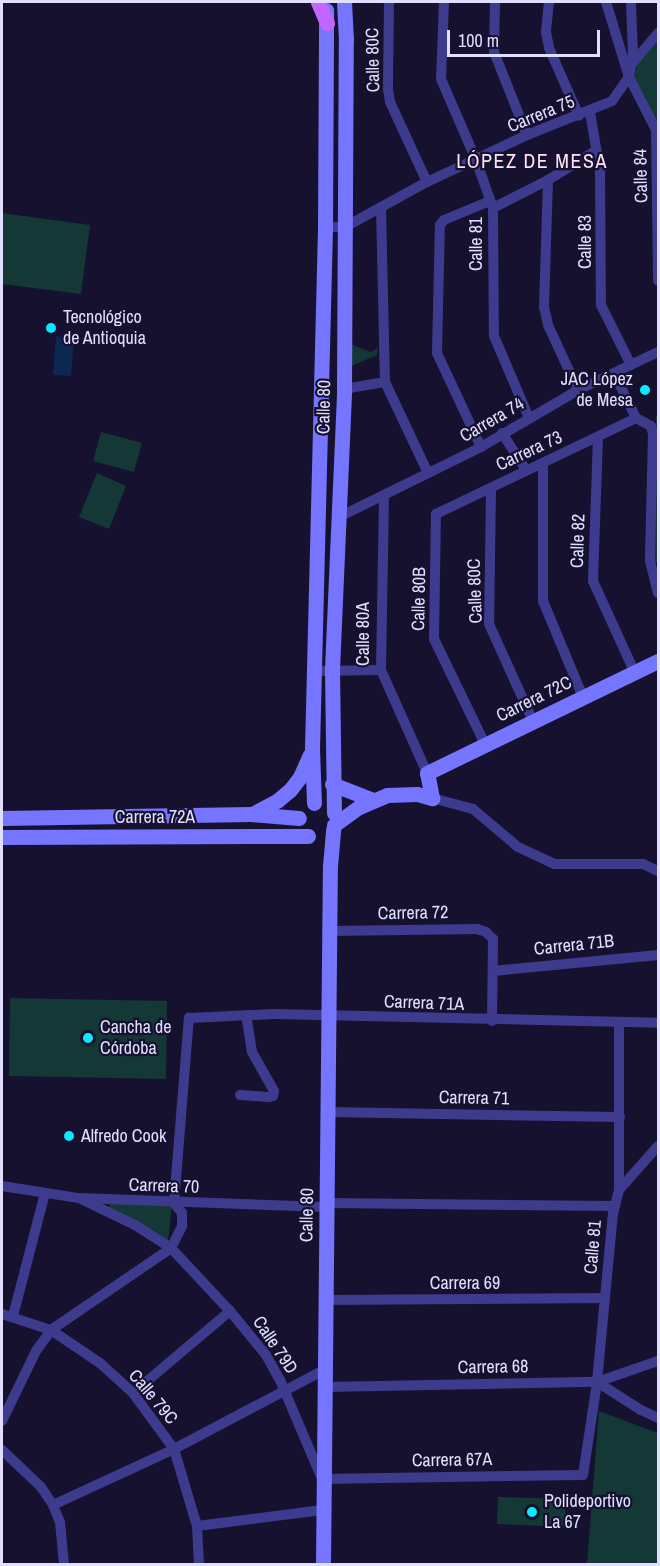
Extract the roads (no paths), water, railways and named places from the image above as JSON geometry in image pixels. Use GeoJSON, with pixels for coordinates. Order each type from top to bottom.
{"type":"FeatureCollection","features":[{"type":"Feature","properties":{"kind":"main road"},"geometry":{"type":"LineString","coordinates":[[318,2],[327,23]]}},
{"type":"Feature","properties":{"kind":"main road","name":"Calle 80"},"geometry":{"type":"LineString","coordinates":[[314,802],[312,749],[316,671],[325,227],[326,2]]}},
{"type":"Feature","properties":{"kind":"main road","name":"Calle 80"},"geometry":{"type":"LineString","coordinates":[[323,1564],[322,1479],[330,866],[334,820],[332,669],[341,516],[344,389],[346,40],[344,2]]}},
{"type":"Feature","properties":{"kind":"main road","name":"Carrera 72C"},"geometry":{"type":"LineString","coordinates":[[427,773],[658,661]]}},
{"type":"Feature","properties":{"kind":"main road"},"geometry":{"type":"LineString","coordinates":[[251,814],[265,808],[290,790],[303,771],[312,749]]}},
{"type":"Feature","properties":{"kind":"main road","name":"Calle 80A"},"geometry":{"type":"LineString","coordinates":[[427,773],[432,798]]}},
{"type":"Feature","properties":{"kind":"main road"},"geometry":{"type":"LineString","coordinates":[[332,784],[373,800]]}},
{"type":"Feature","properties":{"kind":"main road"},"geometry":{"type":"LineString","coordinates":[[310,837],[322,838],[334,820],[373,800],[402,794],[432,798]]}},
{"type":"Feature","properties":{"kind":"main road"},"geometry":{"type":"LineString","coordinates":[[330,866],[301,828],[299,818],[304,808],[314,802],[326,805],[334,820]]}},
{"type":"Feature","properties":{"kind":"main road","name":"Carrera 72A"},"geometry":{"type":"LineString","coordinates":[[2,818],[251,814],[299,818]]}},
{"type":"Feature","properties":{"kind":"main road"},"geometry":{"type":"LineString","coordinates":[[59,816],[61,836]]}},
{"type":"Feature","properties":{"kind":"main road","name":"Carrera 72A"},"geometry":{"type":"LineString","coordinates":[[2,837],[310,837]]}},
{"type":"Feature","properties":{"kind":"street","name":"Calle 80C"},"geometry":{"type":"LineString","coordinates":[[389,2],[388,89],[390,102],[428,182]]}},
{"type":"Feature","properties":{"kind":"street","name":"Calle 81"},"geometry":{"type":"LineString","coordinates":[[444,2],[441,79],[476,160],[491,204],[494,336],[529,418]]}},
{"type":"Feature","properties":{"kind":"street"},"geometry":{"type":"LineString","coordinates":[[495,2],[494,52],[526,135]]}},
{"type":"Feature","properties":{"kind":"street"},"geometry":{"type":"LineString","coordinates":[[549,2],[546,32],[549,48],[579,116]]}},
{"type":"Feature","properties":{"kind":"street","name":"Calle 84"},"geometry":{"type":"LineString","coordinates":[[606,2],[629,77],[656,130],[658,281]]}},
{"type":"Feature","properties":{"kind":"street"},"geometry":{"type":"LineString","coordinates":[[629,77],[631,2]]}},
{"type":"Feature","properties":{"kind":"street"},"geometry":{"type":"LineString","coordinates":[[631,65],[658,33]]}},
{"type":"Feature","properties":{"kind":"street","name":"Carrera 75"},"geometry":{"type":"LineString","coordinates":[[325,227],[345,227],[428,182],[526,135],[590,112],[612,101],[629,77]]}},
{"type":"Feature","properties":{"kind":"street","name":"Calle 83"},"geometry":{"type":"LineString","coordinates":[[590,112],[600,172],[601,305],[631,365]]}},
{"type":"Feature","properties":{"kind":"street"},"geometry":{"type":"LineString","coordinates":[[481,447],[437,353],[441,222],[548,180],[597,150]]}},
{"type":"Feature","properties":{"kind":"street"},"geometry":{"type":"LineString","coordinates":[[548,180],[544,308],[548,325],[578,390]]}},
{"type":"Feature","properties":{"kind":"street"},"geometry":{"type":"LineString","coordinates":[[381,207],[383,365],[386,382],[428,473]]}},
{"type":"Feature","properties":{"kind":"street","name":"Carrera 74"},"geometry":{"type":"LineString","coordinates":[[341,516],[384,497],[481,447],[578,390],[658,352]]}},
{"type":"Feature","properties":{"kind":"street"},"geometry":{"type":"LineString","coordinates":[[614,373],[636,418],[651,426],[653,434],[650,561],[655,571],[658,593]]}},
{"type":"Feature","properties":{"kind":"street"},"geometry":{"type":"LineString","coordinates":[[344,389],[386,382]]}},
{"type":"Feature","properties":{"kind":"street","name":"Carrera 73"},"geometry":{"type":"LineString","coordinates":[[436,514],[636,418]]}},
{"type":"Feature","properties":{"kind":"street"},"geometry":{"type":"LineString","coordinates":[[502,433],[526,470]]}},
{"type":"Feature","properties":{"kind":"street","name":"Calle 82"},"geometry":{"type":"LineString","coordinates":[[598,437],[593,581],[634,673]]}},
{"type":"Feature","properties":{"kind":"street"},"geometry":{"type":"LineString","coordinates":[[543,463],[543,601],[583,697]]}},
{"type":"Feature","properties":{"kind":"street","name":"Calle 80C"},"geometry":{"type":"LineString","coordinates":[[491,488],[489,624],[533,721]]}},
{"type":"Feature","properties":{"kind":"street","name":"Calle 80A"},"geometry":{"type":"LineString","coordinates":[[384,497],[381,670],[427,773]]}},
{"type":"Feature","properties":{"kind":"street","name":"Calle 80B"},"geometry":{"type":"LineString","coordinates":[[436,514],[434,639],[485,744]]}},
{"type":"Feature","properties":{"kind":"street"},"geometry":{"type":"LineString","coordinates":[[316,671],[381,670]]}},
{"type":"Feature","properties":{"kind":"street"},"geometry":{"type":"LineString","coordinates":[[432,798],[473,809],[518,847],[554,864],[643,864],[658,870]]}},
{"type":"Feature","properties":{"kind":"street","name":"Carrera 72"},"geometry":{"type":"LineString","coordinates":[[330,931],[477,929],[486,932],[492,939],[493,970]]}},
{"type":"Feature","properties":{"kind":"street","name":"Carrera 71B"},"geometry":{"type":"LineString","coordinates":[[493,970],[658,955]]}},
{"type":"Feature","properties":{"kind":"street"},"geometry":{"type":"LineString","coordinates":[[492,1021],[493,970]]}},
{"type":"Feature","properties":{"kind":"street","name":"Carrera 71A"},"geometry":{"type":"LineString","coordinates":[[174,1203],[189,1018],[274,1014],[492,1021],[658,1023]]}},
{"type":"Feature","properties":{"kind":"street"},"geometry":{"type":"LineString","coordinates":[[240,1095],[268,1097],[273,1096],[274,1091],[252,1052],[246,1016]]}},
{"type":"Feature","properties":{"kind":"street","name":"Calle 81"},"geometry":{"type":"LineString","coordinates":[[583,1475],[597,1382],[614,1206],[619,1190],[620,1022]]}},
{"type":"Feature","properties":{"kind":"street","name":"Carrera 71"},"geometry":{"type":"LineString","coordinates":[[328,1112],[620,1117]]}},
{"type":"Feature","properties":{"kind":"street"},"geometry":{"type":"LineString","coordinates":[[619,1190],[658,1146]]}},
{"type":"Feature","properties":{"kind":"street","name":"Carrera 70"},"geometry":{"type":"LineString","coordinates":[[2,1186],[79,1198],[174,1203],[614,1206]]}},
{"type":"Feature","properties":{"kind":"street"},"geometry":{"type":"LineString","coordinates":[[7,1315],[45,1193]]}},
{"type":"Feature","properties":{"kind":"street","name":"Calle 79D"},"geometry":{"type":"LineString","coordinates":[[79,1198],[135,1225],[171,1248],[231,1311],[266,1355],[285,1389],[322,1479]]}},
{"type":"Feature","properties":{"kind":"street"},"geometry":{"type":"LineString","coordinates":[[2,1421],[31,1359],[51,1330],[171,1248],[182,1226],[182,1213],[174,1203]]}},
{"type":"Feature","properties":{"kind":"street","name":"Carrera 69"},"geometry":{"type":"LineString","coordinates":[[325,1300],[604,1298]]}},
{"type":"Feature","properties":{"kind":"street"},"geometry":{"type":"LineString","coordinates":[[133,1393],[231,1311]]}},
{"type":"Feature","properties":{"kind":"street","name":"Calle 79C"},"geometry":{"type":"LineString","coordinates":[[7,1315],[51,1330],[100,1363],[133,1393],[174,1449],[197,1526],[199,1564]]}},
{"type":"Feature","properties":{"kind":"street","name":"Carrera 68"},"geometry":{"type":"LineString","coordinates":[[325,1387],[597,1382],[658,1361]]}},
{"type":"Feature","properties":{"kind":"street"},"geometry":{"type":"LineString","coordinates":[[53,1504],[174,1449],[324,1370]]}},
{"type":"Feature","properties":{"kind":"street"},"geometry":{"type":"LineString","coordinates":[[597,1382],[658,1418]]}},
{"type":"Feature","properties":{"kind":"street"},"geometry":{"type":"LineString","coordinates":[[2,1450],[41,1487],[53,1504],[60,1522],[64,1564]]}},
{"type":"Feature","properties":{"kind":"street","name":"Carrera 67A"},"geometry":{"type":"LineString","coordinates":[[322,1479],[583,1475]]}},
{"type":"Feature","properties":{"kind":"street"},"geometry":{"type":"LineString","coordinates":[[197,1526],[322,1510]]}},
{"type":"Feature","properties":{"kind":"water"},"geometry":{"type":"Polygon","coordinates":[[[56,336],[74,338],[71,376],[53,375],[56,336]]]}},
{"type":"Feature","properties":{"kind":"place","name":"Tecnológico de Antioquia"},"geometry":{"type":"Point","coordinates":[51,328]}},
{"type":"Feature","properties":{"kind":"place","name":"JAC López de Mesa"},"geometry":{"type":"Point","coordinates":[645,390]}},
{"type":"Feature","properties":{"kind":"place","name":"Cancha de Córdoba"},"geometry":{"type":"Point","coordinates":[88,1038]}},
{"type":"Feature","properties":{"kind":"place","name":"Alfredo Cook"},"geometry":{"type":"Point","coordinates":[69,1136]}},
{"type":"Feature","properties":{"kind":"place","name":"Polideportivo La 67"},"geometry":{"type":"Point","coordinates":[532,1512]}},
{"type":"Feature","properties":{"kind":"district","name":"LÓPEZ DE MESA"},"geometry":{"type":"Point","coordinates":[532,160]}}]}
